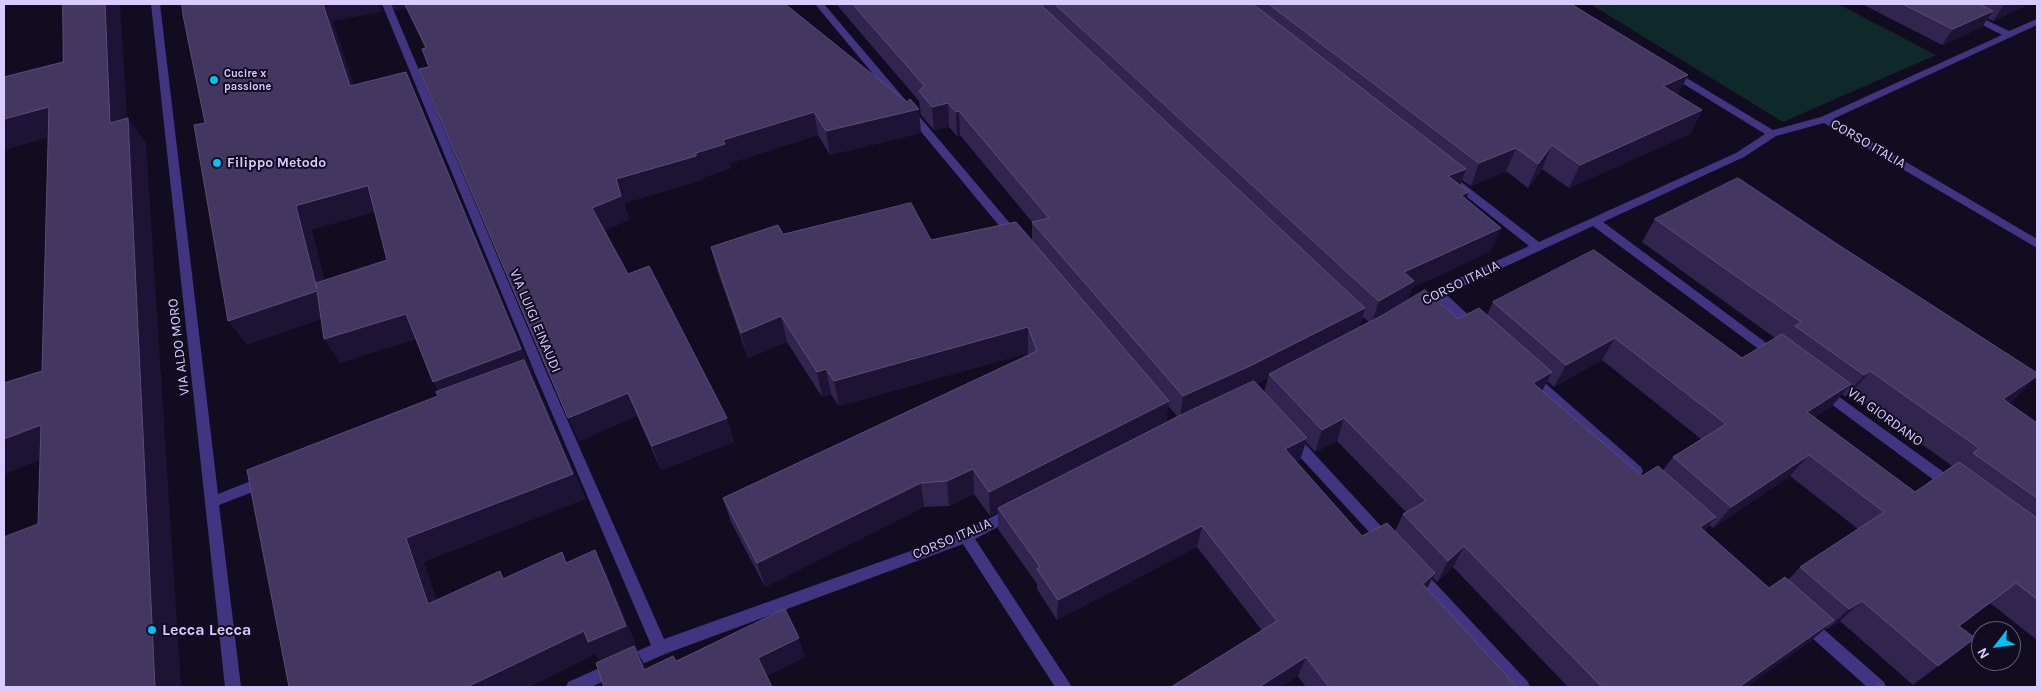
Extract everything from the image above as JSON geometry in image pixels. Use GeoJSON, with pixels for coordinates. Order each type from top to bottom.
{"type":"FeatureCollection","features":[{"type":"Feature","properties":{"kind":"street","name":"VIA ALDO MORO"},"geometry":{"type":"LineString","coordinates":[[155,4],[233,687]]}},
{"type":"Feature","properties":{"kind":"street","name":"VIA LUIGI EINAUDI"},"geometry":{"type":"LineString","coordinates":[[386,4],[537,378],[660,648]]}},
{"type":"Feature","properties":{"kind":"street"},"geometry":{"type":"LineString","coordinates":[[819,4],[1023,246]]}},
{"type":"Feature","properties":{"kind":"street"},"geometry":{"type":"LineString","coordinates":[[1946,4],[2010,35]]}},
{"type":"Feature","properties":{"kind":"street"},"geometry":{"type":"LineString","coordinates":[[1825,119],[2037,22]]}},
{"type":"Feature","properties":{"kind":"street"},"geometry":{"type":"LineString","coordinates":[[1661,66],[1772,134]]}},
{"type":"Feature","properties":{"kind":"street","name":"CORSO ITALIA"},"geometry":{"type":"LineString","coordinates":[[1403,313],[1437,293],[1740,154],[1772,134],[1825,119],[2037,244]]}},
{"type":"Feature","properties":{"kind":"street"},"geometry":{"type":"LineString","coordinates":[[1445,174],[1538,247]]}},
{"type":"Feature","properties":{"kind":"street"},"geometry":{"type":"LineString","coordinates":[[1594,222],[1784,362]]}},
{"type":"Feature","properties":{"kind":"street"},"geometry":{"type":"LineString","coordinates":[[1437,293],[1488,339]]}},
{"type":"Feature","properties":{"kind":"street"},"geometry":{"type":"LineString","coordinates":[[1518,365],[1650,484]]}},
{"type":"Feature","properties":{"kind":"street","name":"VIA GIORDANO"},"geometry":{"type":"LineString","coordinates":[[1815,385],[1958,490]]}},
{"type":"Feature","properties":{"kind":"street"},"geometry":{"type":"LineString","coordinates":[[1285,432],[1522,687]]}},
{"type":"Feature","properties":{"kind":"street"},"geometry":{"type":"LineString","coordinates":[[212,502],[276,477]]}},
{"type":"Feature","properties":{"kind":"street","name":"CORSO ITALIA"},"geometry":{"type":"LineString","coordinates":[[574,687],[660,648],[966,537],[1028,505]]}},
{"type":"Feature","properties":{"kind":"street"},"geometry":{"type":"LineString","coordinates":[[966,537],[1064,687]]}},
{"type":"Feature","properties":{"kind":"street"},"geometry":{"type":"LineString","coordinates":[[1797,615],[1878,687]]}},
{"type":"Feature","properties":{"kind":"green space"},"geometry":{"type":"Polygon","coordinates":[[[1590,4],[1838,4],[1936,55],[1783,122],[1590,4]]]}},
{"type":"Feature","properties":{"kind":"building"},"geometry":{"type":"Polygon","coordinates":[[[63,4],[105,4],[110,123],[128,118],[155,687],[4,687],[4,537],[38,524],[41,425],[4,439],[4,383],[42,371],[49,107],[4,119],[4,77],[63,62],[63,4]]]}},
{"type":"Feature","properties":{"kind":"building"},"geometry":{"type":"Polygon","coordinates":[[[182,4],[323,4],[350,86],[406,72],[521,349],[433,382],[406,314],[324,339],[317,291],[228,321],[194,125],[205,123],[182,4]],[[368,186],[296,206],[317,289],[316,283],[387,260],[368,186]]]}},
{"type":"Feature","properties":{"kind":"building"},"geometry":{"type":"Polygon","coordinates":[[[405,4],[785,4],[907,102],[910,99],[919,109],[826,131],[814,112],[723,140],[725,144],[696,153],[696,156],[616,179],[621,196],[592,208],[628,274],[649,266],[727,418],[652,446],[628,393],[568,418],[419,69],[429,67],[422,49],[426,48],[405,4]]]}},
{"type":"Feature","properties":{"kind":"building"},"geometry":{"type":"Polygon","coordinates":[[[853,4],[1040,4],[1365,308],[1250,366],[1183,396],[1032,222],[1049,218],[959,111],[956,112],[948,103],[932,107],[919,91],[924,86],[853,4]]]}},
{"type":"Feature","properties":{"kind":"building"},"geometry":{"type":"Polygon","coordinates":[[[1055,4],[1253,4],[1466,169],[1448,176],[1469,192],[1461,195],[1501,228],[1404,272],[1414,281],[1379,301],[1055,4]]]}},
{"type":"Feature","properties":{"kind":"building"},"geometry":{"type":"Polygon","coordinates":[[[1269,4],[1571,4],[1688,75],[1663,86],[1702,110],[1580,165],[1552,145],[1538,164],[1516,148],[1479,163],[1269,4]]]}},
{"type":"Feature","properties":{"kind":"building"},"geometry":{"type":"Polygon","coordinates":[[[1903,4],[1980,4],[1993,11],[1953,29],[1903,4]]]}},
{"type":"Feature","properties":{"kind":"building"},"geometry":{"type":"Polygon","coordinates":[[[1738,178],[2037,373],[2037,376],[2003,399],[2037,423],[2037,498],[1973,453],[1979,448],[1870,371],[1864,375],[1795,326],[1801,322],[1655,219],[1738,178]]]}},
{"type":"Feature","properties":{"kind":"building"},"geometry":{"type":"Polygon","coordinates":[[[911,203],[931,240],[1016,222],[1169,401],[989,492],[973,469],[947,481],[921,483],[757,563],[723,498],[1037,351],[1028,327],[834,381],[826,369],[817,372],[781,316],[741,333],[711,247],[778,225],[783,234],[911,203]]]}},
{"type":"Feature","properties":{"kind":"building"},"geometry":{"type":"Polygon","coordinates":[[[1594,250],[1742,358],[1782,334],[1851,384],[1807,412],[1915,492],[1959,462],[2037,518],[2037,599],[2016,583],[1959,626],[1971,635],[1971,641],[1938,666],[1862,601],[1849,609],[1800,567],[1884,512],[1809,455],[1731,507],[1673,457],[1726,424],[1615,338],[1566,365],[1493,302],[1594,250]]]}},
{"type":"Feature","properties":{"kind":"building"},"geometry":{"type":"Polygon","coordinates":[[[1425,290],[1458,319],[1479,308],[1552,372],[1533,383],[1642,476],[1658,466],[1716,517],[1700,527],[1769,588],[1785,577],[1834,620],[1739,687],[1602,687],[1464,546],[1448,561],[1403,514],[1426,501],[1344,418],[1322,430],[1269,374],[1383,315],[1425,290]]]}},
{"type":"Feature","properties":{"kind":"building"},"geometry":{"type":"Polygon","coordinates":[[[524,360],[573,474],[406,538],[428,604],[500,571],[503,579],[562,552],[566,563],[595,550],[626,626],[588,642],[584,631],[467,687],[289,687],[247,470],[438,396],[436,392],[524,360]]]}},
{"type":"Feature","properties":{"kind":"building"},"geometry":{"type":"Polygon","coordinates":[[[1254,381],[1307,438],[1285,449],[1362,536],[1387,523],[1435,573],[1423,584],[1517,687],[1329,687],[1306,657],[1259,687],[1171,687],[1277,621],[1202,526],[1058,600],[1037,569],[1040,567],[998,508],[1187,412],[1254,381]]]}},
{"type":"Feature","properties":{"kind":"building"},"geometry":{"type":"Polygon","coordinates":[[[785,609],[799,638],[758,658],[772,687],[604,687],[596,663],[634,646],[644,670],[673,656],[676,661],[785,609]]]}},
{"type":"Feature","properties":{"kind":"place","name":"Cucire x passione"},"geometry":{"type":"Point","coordinates":[214,80]}},
{"type":"Feature","properties":{"kind":"place","name":"Filippo Metodo"},"geometry":{"type":"Point","coordinates":[217,163]}},
{"type":"Feature","properties":{"kind":"place","name":"Lecca Lecca"},"geometry":{"type":"Point","coordinates":[152,630]}}]}
